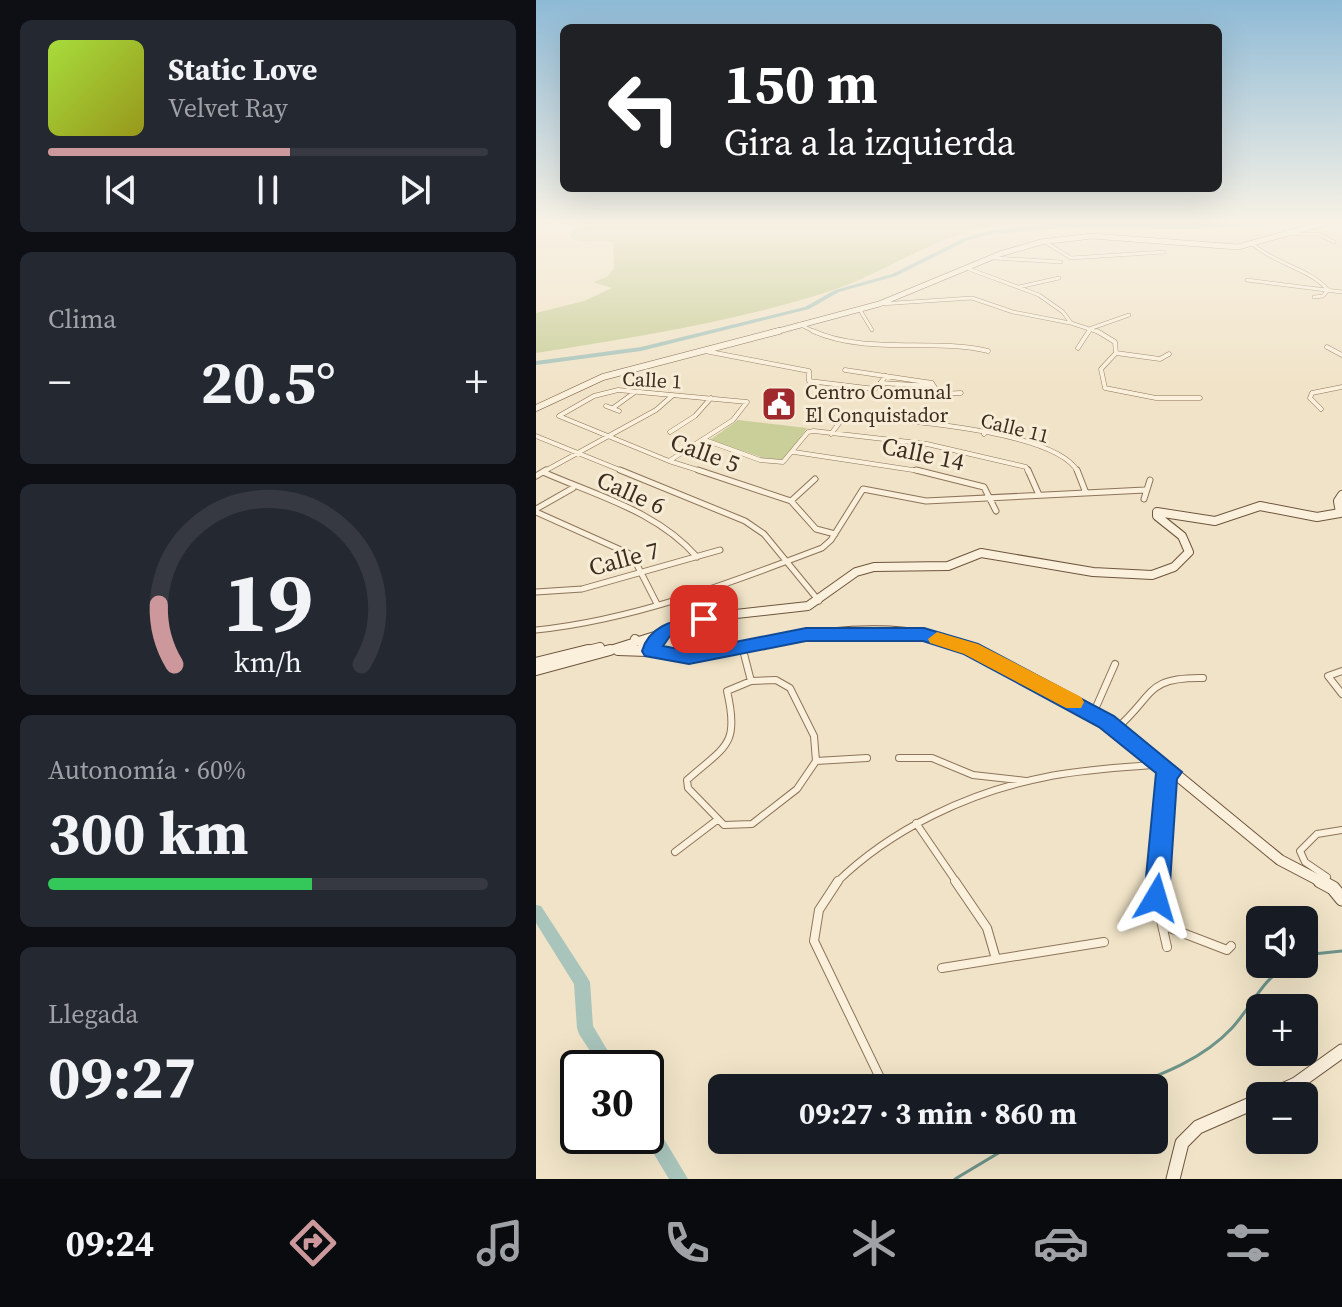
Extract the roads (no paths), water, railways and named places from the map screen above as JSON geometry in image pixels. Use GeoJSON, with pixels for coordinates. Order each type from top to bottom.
{"type":"FeatureCollection","features":[{"type":"Feature","properties":{"kind":"street"},"geometry":{"type":"LineString","coordinates":[[536,408],[603,377],[798,323],[860,310],[946,278]]}},
{"type":"Feature","properties":{"kind":"street"},"geometry":{"type":"LineString","coordinates":[[994,278],[1062,307],[1071,323]]}},
{"type":"Feature","properties":{"kind":"street"},"geometry":{"type":"LineString","coordinates":[[1018,287],[1059,278]]}},
{"type":"Feature","properties":{"kind":"street"},"geometry":{"type":"LineString","coordinates":[[1313,278],[1328,290]]}},
{"type":"Feature","properties":{"kind":"street"},"geometry":{"type":"LineString","coordinates":[[1247,280],[1291,282],[1342,292]]}},
{"type":"Feature","properties":{"kind":"street"},"geometry":{"type":"LineString","coordinates":[[1314,297],[1323,296],[1328,290]]}},
{"type":"Feature","properties":{"kind":"street"},"geometry":{"type":"LineString","coordinates":[[879,304],[972,298],[1013,312],[1091,328],[1115,342],[1116,353],[1101,369],[1105,388],[1156,398],[1200,398]]}},
{"type":"Feature","properties":{"kind":"street"},"geometry":{"type":"LineString","coordinates":[[860,310],[872,330]]}},
{"type":"Feature","properties":{"kind":"street"},"geometry":{"type":"LineString","coordinates":[[1078,348],[1091,328],[1129,315]]}},
{"type":"Feature","properties":{"kind":"street"},"geometry":{"type":"LineString","coordinates":[[798,323],[839,338],[893,344],[950,343],[988,351]]}},
{"type":"Feature","properties":{"kind":"street"},"geometry":{"type":"LineString","coordinates":[[1327,347],[1342,355]]}},
{"type":"Feature","properties":{"kind":"street"},"geometry":{"type":"LineString","coordinates":[[701,350],[809,371],[813,381],[872,389],[886,376]]}},
{"type":"Feature","properties":{"kind":"street"},"geometry":{"type":"LineString","coordinates":[[1116,353],[1160,359],[1169,354]]}},
{"type":"Feature","properties":{"kind":"street"},"geometry":{"type":"LineString","coordinates":[[845,370],[934,386],[939,394],[961,393]]}},
{"type":"Feature","properties":{"kind":"street"},"geometry":{"type":"LineString","coordinates":[[880,383],[934,386]]}},
{"type":"Feature","properties":{"kind":"street"},"geometry":{"type":"LineString","coordinates":[[1321,409],[1310,398],[1312,393],[1342,387]]}},
{"type":"Feature","properties":{"kind":"street","name":"Calle 1"},"geometry":{"type":"LineString","coordinates":[[559,413],[604,392],[711,397],[747,402],[733,420],[704,440]]}},
{"type":"Feature","properties":{"kind":"street"},"geometry":{"type":"LineString","coordinates":[[606,406],[616,410],[636,392]]}},
{"type":"Feature","properties":{"kind":"street"},"geometry":{"type":"LineString","coordinates":[[536,476],[613,436],[656,410],[673,395]]}},
{"type":"Feature","properties":{"kind":"street"},"geometry":{"type":"LineString","coordinates":[[669,432],[695,416],[711,397]]}},
{"type":"Feature","properties":{"kind":"street","name":"Calle 5"},"geometry":{"type":"LineString","coordinates":[[559,413],[559,416],[669,461],[791,501],[816,529],[835,534]]}},
{"type":"Feature","properties":{"kind":"street","name":"Calle 11"},"geometry":{"type":"LineString","coordinates":[[831,435],[845,415],[984,434],[1056,452],[1075,466],[1086,493]]}},
{"type":"Feature","properties":{"kind":"street"},"geometry":{"type":"LineString","coordinates":[[984,434],[993,423]]}},
{"type":"Feature","properties":{"kind":"street"},"geometry":{"type":"LineString","coordinates":[[669,461],[704,440],[760,460],[783,462],[808,432],[927,444],[1026,467],[1039,495]]}},
{"type":"Feature","properties":{"kind":"street"},"geometry":{"type":"LineString","coordinates":[[536,436],[745,521],[764,534],[820,602]]}},
{"type":"Feature","properties":{"kind":"street"},"geometry":{"type":"LineString","coordinates":[[536,446],[547,440]]}},
{"type":"Feature","properties":{"kind":"street","name":"Calle 14"},"geometry":{"type":"LineString","coordinates":[[794,452],[897,465],[955,478],[984,487],[990,498]]}},
{"type":"Feature","properties":{"kind":"street","name":"Calle 6"},"geometry":{"type":"LineString","coordinates":[[543,472],[662,525],[687,543],[697,557]]}},
{"type":"Feature","properties":{"kind":"street"},"geometry":{"type":"LineString","coordinates":[[791,501],[815,479]]}},
{"type":"Feature","properties":{"kind":"street"},"geometry":{"type":"LineString","coordinates":[[1144,499],[1150,480]]}},
{"type":"Feature","properties":{"kind":"street"},"geometry":{"type":"LineString","coordinates":[[536,510],[574,487]]}},
{"type":"Feature","properties":{"kind":"street"},"geometry":{"type":"LineString","coordinates":[[536,630],[585,625],[785,563],[822,548],[835,534],[858,492],[863,489],[926,501],[1145,490]]}},
{"type":"Feature","properties":{"kind":"street"},"geometry":{"type":"LineString","coordinates":[[538,669],[603,652],[676,623],[787,610],[820,602],[863,569],[903,563],[952,566],[967,556],[982,553],[1044,560],[1116,576],[1173,569],[1183,563],[1189,552],[1182,536],[1157,516],[1157,512],[1168,511],[1218,521],[1262,506],[1309,519],[1325,518],[1340,513],[1338,501],[1342,495]]}},
{"type":"Feature","properties":{"kind":"street"},"geometry":{"type":"LineString","coordinates":[[990,498],[996,511]]}},
{"type":"Feature","properties":{"kind":"street"},"geometry":{"type":"LineString","coordinates":[[536,510],[632,555],[657,604]]}},
{"type":"Feature","properties":{"kind":"street","name":"Calle 7"},"geometry":{"type":"LineString","coordinates":[[536,592],[582,589],[720,550]]}},
{"type":"Feature","properties":{"kind":"street"},"geometry":{"type":"LineString","coordinates":[[538,669],[704,619]]}},
{"type":"Feature","properties":{"kind":"street"},"geometry":{"type":"LineString","coordinates":[[652,651],[655,640],[664,632]]}},
{"type":"Feature","properties":{"kind":"street"},"geometry":{"type":"LineString","coordinates":[[603,652],[652,651],[689,658],[806,634],[924,634],[971,649],[1116,729],[1280,860],[1337,890]]}},
{"type":"Feature","properties":{"kind":"street"},"geometry":{"type":"LineString","coordinates":[[634,639],[652,651]]}},
{"type":"Feature","properties":{"kind":"street"},"geometry":{"type":"LineString","coordinates":[[742,646],[751,681]]}},
{"type":"Feature","properties":{"kind":"street"},"geometry":{"type":"LineString","coordinates":[[1093,714],[1115,664]]}},
{"type":"Feature","properties":{"kind":"street"},"geometry":{"type":"LineString","coordinates":[[1342,671],[1328,676],[1342,694]]}},
{"type":"Feature","properties":{"kind":"street"},"geometry":{"type":"LineString","coordinates":[[1116,729],[1133,717],[1150,687],[1163,679],[1203,678]]}},
{"type":"Feature","properties":{"kind":"street"},"geometry":{"type":"LineString","coordinates":[[776,680],[790,688],[814,736],[816,761],[809,777],[797,789],[752,824],[724,825],[688,788],[687,780],[729,743],[734,721],[727,691],[751,681],[776,680]]}},
{"type":"Feature","properties":{"kind":"street"},"geometry":{"type":"LineString","coordinates":[[816,761],[867,758]]}},
{"type":"Feature","properties":{"kind":"street"},"geometry":{"type":"LineString","coordinates":[[899,758],[932,758],[973,775],[1027,782]]}},
{"type":"Feature","properties":{"kind":"street"},"geometry":{"type":"LineString","coordinates":[[878,1074],[814,941],[815,921],[846,871],[902,829],[1027,782],[1076,772],[1162,764]]}},
{"type":"Feature","properties":{"kind":"street"},"geometry":{"type":"LineString","coordinates":[[1167,947],[1156,898],[1166,775],[1171,772]]}},
{"type":"Feature","properties":{"kind":"street"},"geometry":{"type":"LineString","coordinates":[[675,852],[717,820]]}},
{"type":"Feature","properties":{"kind":"street"},"geometry":{"type":"LineString","coordinates":[[916,823],[987,928],[996,959]]}},
{"type":"Feature","properties":{"kind":"street"},"geometry":{"type":"LineString","coordinates":[[1342,830],[1321,832],[1308,838],[1300,851],[1305,862],[1329,879],[1342,899]]}},
{"type":"Feature","properties":{"kind":"street"},"geometry":{"type":"LineString","coordinates":[[1161,925],[1227,950],[1231,946]]}},
{"type":"Feature","properties":{"kind":"street"},"geometry":{"type":"LineString","coordinates":[[942,968],[1104,942]]}},
{"type":"Feature","properties":{"kind":"street"},"geometry":{"type":"LineString","coordinates":[[1299,1082],[1342,1051]]}},
{"type":"Feature","properties":{"kind":"street"},"geometry":{"type":"LineString","coordinates":[[1173,1179],[1182,1143],[1198,1127],[1246,1106]]}},
{"type":"Feature","properties":{"kind":"waterway"},"geometry":{"type":"LineString","coordinates":[[536,363],[641,349],[807,308],[837,291],[883,278]]}},
{"type":"Feature","properties":{"kind":"waterway"},"geometry":{"type":"LineString","coordinates":[[536,911],[582,982],[585,1028],[599,1050]]}},
{"type":"Feature","properties":{"kind":"waterway"},"geometry":{"type":"LineString","coordinates":[[1318,954],[1342,951]]}},
{"type":"Feature","properties":{"kind":"waterway"},"geometry":{"type":"LineString","coordinates":[[1160,1074],[1195,1057],[1221,1039],[1272,978]]}},
{"type":"Feature","properties":{"kind":"waterway"},"geometry":{"type":"LineString","coordinates":[[664,1154],[679,1179]]}},
{"type":"Feature","properties":{"kind":"waterway"},"geometry":{"type":"LineString","coordinates":[[955,1179],[997,1154]]}},
{"type":"Feature","properties":{"kind":"place","name":"Centro Comunal El Conquistador"},"geometry":{"type":"Point","coordinates":[779,404]}}]}
